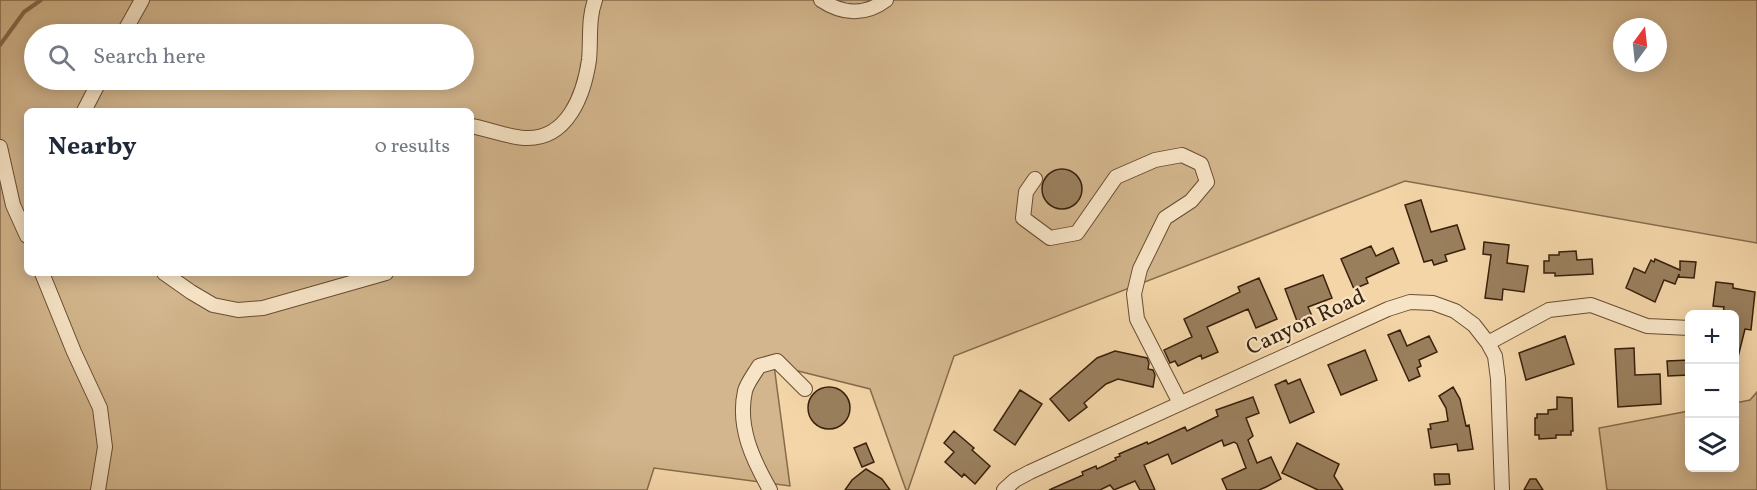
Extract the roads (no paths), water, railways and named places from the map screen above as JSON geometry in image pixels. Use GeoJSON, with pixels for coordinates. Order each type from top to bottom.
{"type":"FeatureCollection","features":[{"type":"Feature","properties":{"kind":"street"},"geometry":{"type":"LineString","coordinates":[[129,24],[142,0]]}},
{"type":"Feature","properties":{"kind":"street"},"geometry":{"type":"LineString","coordinates":[[474,127],[526,138],[553,131],[564,122],[573,111],[584,86],[589,58],[592,9],[595,0]]}},
{"type":"Feature","properties":{"kind":"street"},"geometry":{"type":"LineString","coordinates":[[821,0],[847,12],[863,11],[878,6],[886,0]]}},
{"type":"Feature","properties":{"kind":"street"},"geometry":{"type":"LineString","coordinates":[[86,108],[95,90]]}},
{"type":"Feature","properties":{"kind":"street"},"geometry":{"type":"LineString","coordinates":[[0,147],[14,205],[24,229]]}},
{"type":"Feature","properties":{"kind":"street"},"geometry":{"type":"LineString","coordinates":[[1035,179],[1026,192],[1023,218],[1050,238],[1077,233],[1116,177],[1155,160],[1182,155],[1201,164],[1207,182],[1191,201],[1165,218],[1140,269],[1134,294],[1137,319],[1180,403]]}},
{"type":"Feature","properties":{"kind":"street"},"geometry":{"type":"LineString","coordinates":[[43,276],[100,408],[105,447],[98,490]]}},
{"type":"Feature","properties":{"kind":"street"},"geometry":{"type":"LineString","coordinates":[[168,276],[213,305],[238,310],[263,308],[376,276]]}},
{"type":"Feature","properties":{"kind":"street","name":"Canyon Road"},"geometry":{"type":"LineString","coordinates":[[1004,490],[1015,480],[1030,472],[1388,309],[1410,302],[1433,303],[1455,311],[1474,325],[1496,356],[1502,490]]}},
{"type":"Feature","properties":{"kind":"street"},"geometry":{"type":"LineString","coordinates":[[1488,343],[1549,310],[1591,305],[1647,326],[1685,328]]}},
{"type":"Feature","properties":{"kind":"street"},"geometry":{"type":"LineString","coordinates":[[770,490],[757,467],[742,427],[745,389],[759,366],[777,361],[805,388]]}},
{"type":"Feature","properties":{"kind":"waterway"},"geometry":{"type":"LineString","coordinates":[[0,45],[24,12],[41,0]]}}]}
